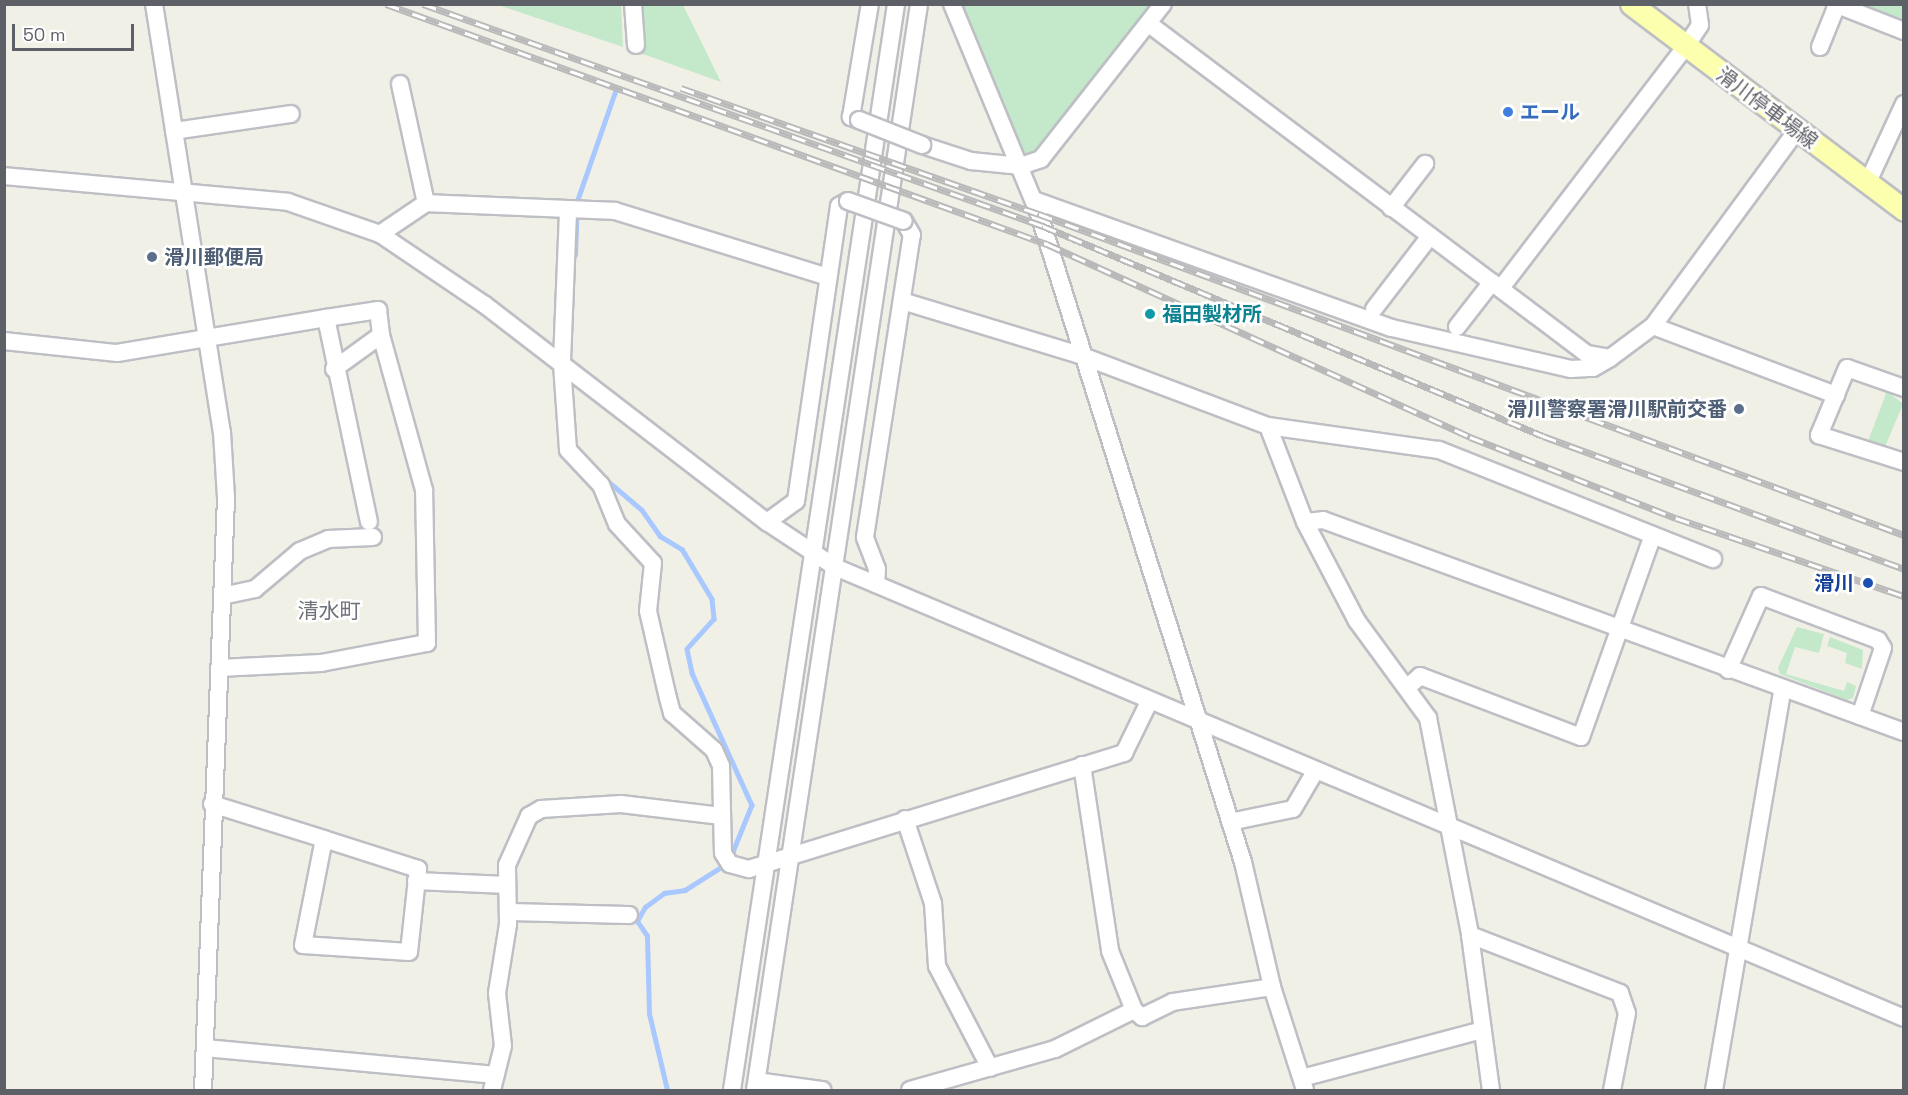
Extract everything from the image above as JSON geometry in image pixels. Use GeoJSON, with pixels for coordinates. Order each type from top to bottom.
{"type":"FeatureCollection","features":[{"type":"Feature","properties":{"kind":"main road","name":"滑川停車場線"},"geometry":{"type":"LineString","coordinates":[[1631,4],[1904,210]]}},
{"type":"Feature","properties":{"kind":"street"},"geometry":{"type":"LineString","coordinates":[[154,4],[184,189],[205,339],[222,432],[226,498],[212,804],[203,1090]]}},
{"type":"Feature","properties":{"kind":"street"},"geometry":{"type":"LineString","coordinates":[[633,4],[636,45]]}},
{"type":"Feature","properties":{"kind":"street"},"geometry":{"type":"LineString","coordinates":[[870,4],[851,117],[922,145],[971,161],[1021,166],[1041,159],[1057,143],[1163,4]]}},
{"type":"Feature","properties":{"kind":"street"},"geometry":{"type":"LineString","coordinates":[[732,1090],[768,864],[896,4]]}},
{"type":"Feature","properties":{"kind":"street"},"geometry":{"type":"LineString","coordinates":[[822,1090],[756,1086],[919,4]]}},
{"type":"Feature","properties":{"kind":"street"},"geometry":{"type":"LineString","coordinates":[[952,4],[1034,200],[1080,355],[1230,822],[1272,987],[1304,1084],[1483,1030]]}},
{"type":"Feature","properties":{"kind":"street"},"geometry":{"type":"LineString","coordinates":[[1457,327],[1497,285],[1686,46],[1700,25],[1697,4]]}},
{"type":"Feature","properties":{"kind":"street"},"geometry":{"type":"LineString","coordinates":[[1820,47],[1836,5],[1904,31]]}},
{"type":"Feature","properties":{"kind":"street"},"geometry":{"type":"LineString","coordinates":[[1149,24],[1587,354],[1610,358]]}},
{"type":"Feature","properties":{"kind":"street"},"geometry":{"type":"LineString","coordinates":[[400,84],[426,203]]}},
{"type":"Feature","properties":{"kind":"street"},"geometry":{"type":"LineString","coordinates":[[1868,184],[1904,104]]}},
{"type":"Feature","properties":{"kind":"street"},"geometry":{"type":"LineString","coordinates":[[174,131],[291,114]]}},
{"type":"Feature","properties":{"kind":"street"},"geometry":{"type":"LineString","coordinates":[[1034,200],[1392,328],[1570,369],[1593,368],[1653,326],[1797,130]]}},
{"type":"Feature","properties":{"kind":"street"},"geometry":{"type":"LineString","coordinates":[[1392,207],[1425,164]]}},
{"type":"Feature","properties":{"kind":"street"},"geometry":{"type":"LineString","coordinates":[[4,176],[184,189],[288,202],[380,234],[562,364],[767,522],[835,567],[1198,723],[1447,823],[1740,952],[1904,1018]]}},
{"type":"Feature","properties":{"kind":"street"},"geometry":{"type":"LineString","coordinates":[[767,522],[796,501],[839,206],[848,201],[904,221],[912,235],[865,537],[877,569],[876,584]]}},
{"type":"Feature","properties":{"kind":"street"},"geometry":{"type":"LineString","coordinates":[[380,234],[426,203],[568,212],[615,212],[828,276]]}},
{"type":"Feature","properties":{"kind":"street"},"geometry":{"type":"LineString","coordinates":[[568,212],[562,364],[568,450],[602,485],[617,524],[653,563],[648,610],[668,698],[672,713],[714,750],[721,766],[723,853],[730,864],[749,869],[768,864],[905,819],[1124,753],[1149,702]]}},
{"type":"Feature","properties":{"kind":"street"},"geometry":{"type":"LineString","coordinates":[[1374,309],[1431,236]]}},
{"type":"Feature","properties":{"kind":"street"},"geometry":{"type":"LineString","coordinates":[[902,301],[1080,355],[1268,426],[1439,450],[1713,559]]}},
{"type":"Feature","properties":{"kind":"street"},"geometry":{"type":"LineString","coordinates":[[4,341],[117,353],[378,309],[381,335],[424,490],[427,644],[321,663],[219,668]]}},
{"type":"Feature","properties":{"kind":"street"},"geometry":{"type":"LineString","coordinates":[[222,596],[255,589],[300,551],[328,538],[371,530],[334,369],[326,318]]}},
{"type":"Feature","properties":{"kind":"street"},"geometry":{"type":"LineString","coordinates":[[1653,326],[1836,394]]}},
{"type":"Feature","properties":{"kind":"street"},"geometry":{"type":"LineString","coordinates":[[334,369],[381,335]]}},
{"type":"Feature","properties":{"kind":"street"},"geometry":{"type":"LineString","coordinates":[[1902,459],[1819,435],[1846,368],[1904,388]]}},
{"type":"Feature","properties":{"kind":"street"},"geometry":{"type":"LineString","coordinates":[[1268,426],[1305,522],[1357,621],[1409,686],[1436,744],[1447,823],[1470,935],[1491,1090]]}},
{"type":"Feature","properties":{"kind":"street"},"geometry":{"type":"LineString","coordinates":[[1305,522],[1323,520],[1621,628],[1782,691],[1904,732]]}},
{"type":"Feature","properties":{"kind":"street"},"geometry":{"type":"LineString","coordinates":[[1409,686],[1420,676],[1581,737],[1653,535]]}},
{"type":"Feature","properties":{"kind":"street"},"geometry":{"type":"LineString","coordinates":[[1728,670],[1761,596],[1878,640],[1883,648],[1860,716]]}},
{"type":"Feature","properties":{"kind":"street"},"geometry":{"type":"LineString","coordinates":[[1714,1090],[1740,952],[1782,691]]}},
{"type":"Feature","properties":{"kind":"street"},"geometry":{"type":"LineString","coordinates":[[1082,765],[1110,951],[1134,1010],[1142,1017],[1173,1002],[1272,987]]}},
{"type":"Feature","properties":{"kind":"street"},"geometry":{"type":"LineString","coordinates":[[1230,822],[1293,809],[1316,770]]}},
{"type":"Feature","properties":{"kind":"street"},"geometry":{"type":"LineString","coordinates":[[212,804],[324,839],[418,869],[409,952],[303,945],[324,839]]}},
{"type":"Feature","properties":{"kind":"street"},"geometry":{"type":"LineString","coordinates":[[205,1048],[494,1083],[503,1046],[497,993],[508,912],[507,885],[516,838],[541,809],[621,804],[721,816]]}},
{"type":"Feature","properties":{"kind":"street"},"geometry":{"type":"LineString","coordinates":[[905,819],[933,903],[937,966],[990,1068]]}},
{"type":"Feature","properties":{"kind":"street"},"geometry":{"type":"LineString","coordinates":[[416,881],[507,885]]}},
{"type":"Feature","properties":{"kind":"street"},"geometry":{"type":"LineString","coordinates":[[508,912],[629,915]]}},
{"type":"Feature","properties":{"kind":"street"},"geometry":{"type":"LineString","coordinates":[[1470,935],[1620,993],[1626,1013],[1612,1090]]}},
{"type":"Feature","properties":{"kind":"street"},"geometry":{"type":"LineString","coordinates":[[910,1090],[1055,1049],[1134,1010]]}},
{"type":"Feature","properties":{"kind":"green space"},"geometry":{"type":"Polygon","coordinates":[[[498,5],[621,5],[623,47],[498,5]]]}},
{"type":"Feature","properties":{"kind":"green space"},"geometry":{"type":"Polygon","coordinates":[[[637,5],[683,5],[721,82],[640,53],[637,5]]]}},
{"type":"Feature","properties":{"kind":"green space"},"geometry":{"type":"Polygon","coordinates":[[[952,5],[1163,5],[1057,143],[1021,166],[952,5]]]}},
{"type":"Feature","properties":{"kind":"green space"},"geometry":{"type":"Polygon","coordinates":[[[1839,5],[1903,5],[1903,28],[1839,5]]]}},
{"type":"Feature","properties":{"kind":"green space"},"geometry":{"type":"Polygon","coordinates":[[[1887,391],[1903,404],[1884,449],[1867,444],[1887,391]]]}},
{"type":"Feature","properties":{"kind":"green space"},"geometry":{"type":"Polygon","coordinates":[[[1797,627],[1824,634],[1819,653],[1795,647],[1786,674],[1844,691],[1847,682],[1856,686],[1853,698],[1847,700],[1780,674],[1778,668],[1797,627]]]}},
{"type":"Feature","properties":{"kind":"green space"},"geometry":{"type":"Polygon","coordinates":[[[1830,637],[1863,650],[1862,669],[1845,663],[1847,653],[1827,646],[1830,637]]]}},
{"type":"Feature","properties":{"kind":"waterway"},"geometry":{"type":"LineString","coordinates":[[575,255],[577,201],[615,92]]}},
{"type":"Feature","properties":{"kind":"waterway"},"geometry":{"type":"LineString","coordinates":[[602,476],[642,510],[660,536],[682,549],[712,599],[714,619],[687,649],[692,673],[752,805],[731,857]]}},
{"type":"Feature","properties":{"kind":"waterway"},"geometry":{"type":"LineString","coordinates":[[667,1090],[649,1014],[647,936],[637,921],[645,907],[664,893],[685,890],[726,864]]}},
{"type":"Feature","properties":{"kind":"railway"},"geometry":{"type":"LineString","coordinates":[[386,4],[1047,244],[1470,437],[1676,518],[1904,596]]}},
{"type":"Feature","properties":{"kind":"railway"},"geometry":{"type":"LineString","coordinates":[[423,4],[1043,226],[1543,436],[1904,569]]}},
{"type":"Feature","properties":{"kind":"railway"},"geometry":{"type":"LineString","coordinates":[[681,88],[1039,214],[1904,535]]}},
{"type":"Feature","properties":{"kind":"place","name":"エール"},"geometry":{"type":"Point","coordinates":[1508,112]}},
{"type":"Feature","properties":{"kind":"place","name":"滑川郵便局"},"geometry":{"type":"Point","coordinates":[152,257]}},
{"type":"Feature","properties":{"kind":"place","name":"福田製材所"},"geometry":{"type":"Point","coordinates":[1150,314]}},
{"type":"Feature","properties":{"kind":"place","name":"滑川警察署滑川駅前交番"},"geometry":{"type":"Point","coordinates":[1739,409]}},
{"type":"Feature","properties":{"kind":"place","name":"滑川"},"geometry":{"type":"Point","coordinates":[1868,583]}},
{"type":"Feature","properties":{"kind":"district","name":"清水町"},"geometry":{"type":"Point","coordinates":[329,611]}}]}
